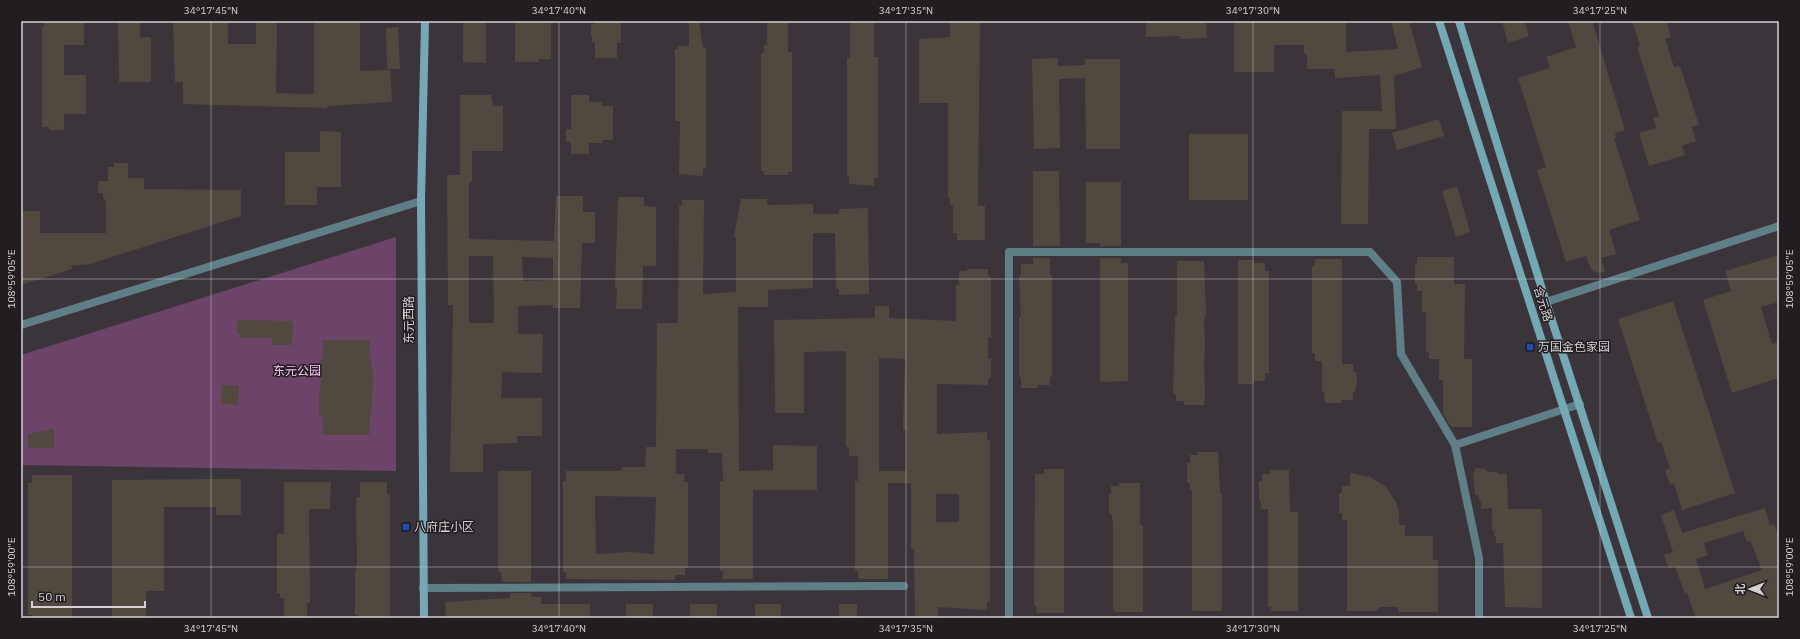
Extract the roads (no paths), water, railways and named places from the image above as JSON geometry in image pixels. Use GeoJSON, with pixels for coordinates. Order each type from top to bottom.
{"type":"FeatureCollection","features":[{"type":"Feature","properties":{"kind":"main road","name":"东元西路"},"geometry":{"type":"LineString","coordinates":[[424,21],[421,200],[424,618]]}},
{"type":"Feature","properties":{"kind":"main road","name":"含元路"},"geometry":{"type":"LineString","coordinates":[[1439,21],[1631,618]]}},
{"type":"Feature","properties":{"kind":"main road","name":"含元路"},"geometry":{"type":"LineString","coordinates":[[1459,21],[1546,302],[1648,618]]}},
{"type":"Feature","properties":{"kind":"street"},"geometry":{"type":"LineString","coordinates":[[21,325],[421,200]]}},
{"type":"Feature","properties":{"kind":"street"},"geometry":{"type":"LineString","coordinates":[[1546,302],[1779,226]]}},
{"type":"Feature","properties":{"kind":"street"},"geometry":{"type":"LineString","coordinates":[[1009,618],[1009,252],[1370,252],[1396,282],[1400,354],[1454,445],[1480,558],[1480,618]]}},
{"type":"Feature","properties":{"kind":"street"},"geometry":{"type":"LineString","coordinates":[[1454,445],[1580,404]]}},
{"type":"Feature","properties":{"kind":"street"},"geometry":{"type":"LineString","coordinates":[[423,588],[904,586]]}},
{"type":"Feature","properties":{"kind":"place","name":"万国金色家园"},"geometry":{"type":"Point","coordinates":[1530,347]}},
{"type":"Feature","properties":{"kind":"place","name":"八府庄小区"},"geometry":{"type":"Point","coordinates":[406,527]}},
{"type":"Feature","properties":{"kind":"park label","name":"东元公园"},"geometry":{"type":"Point","coordinates":[297,371]}}]}
